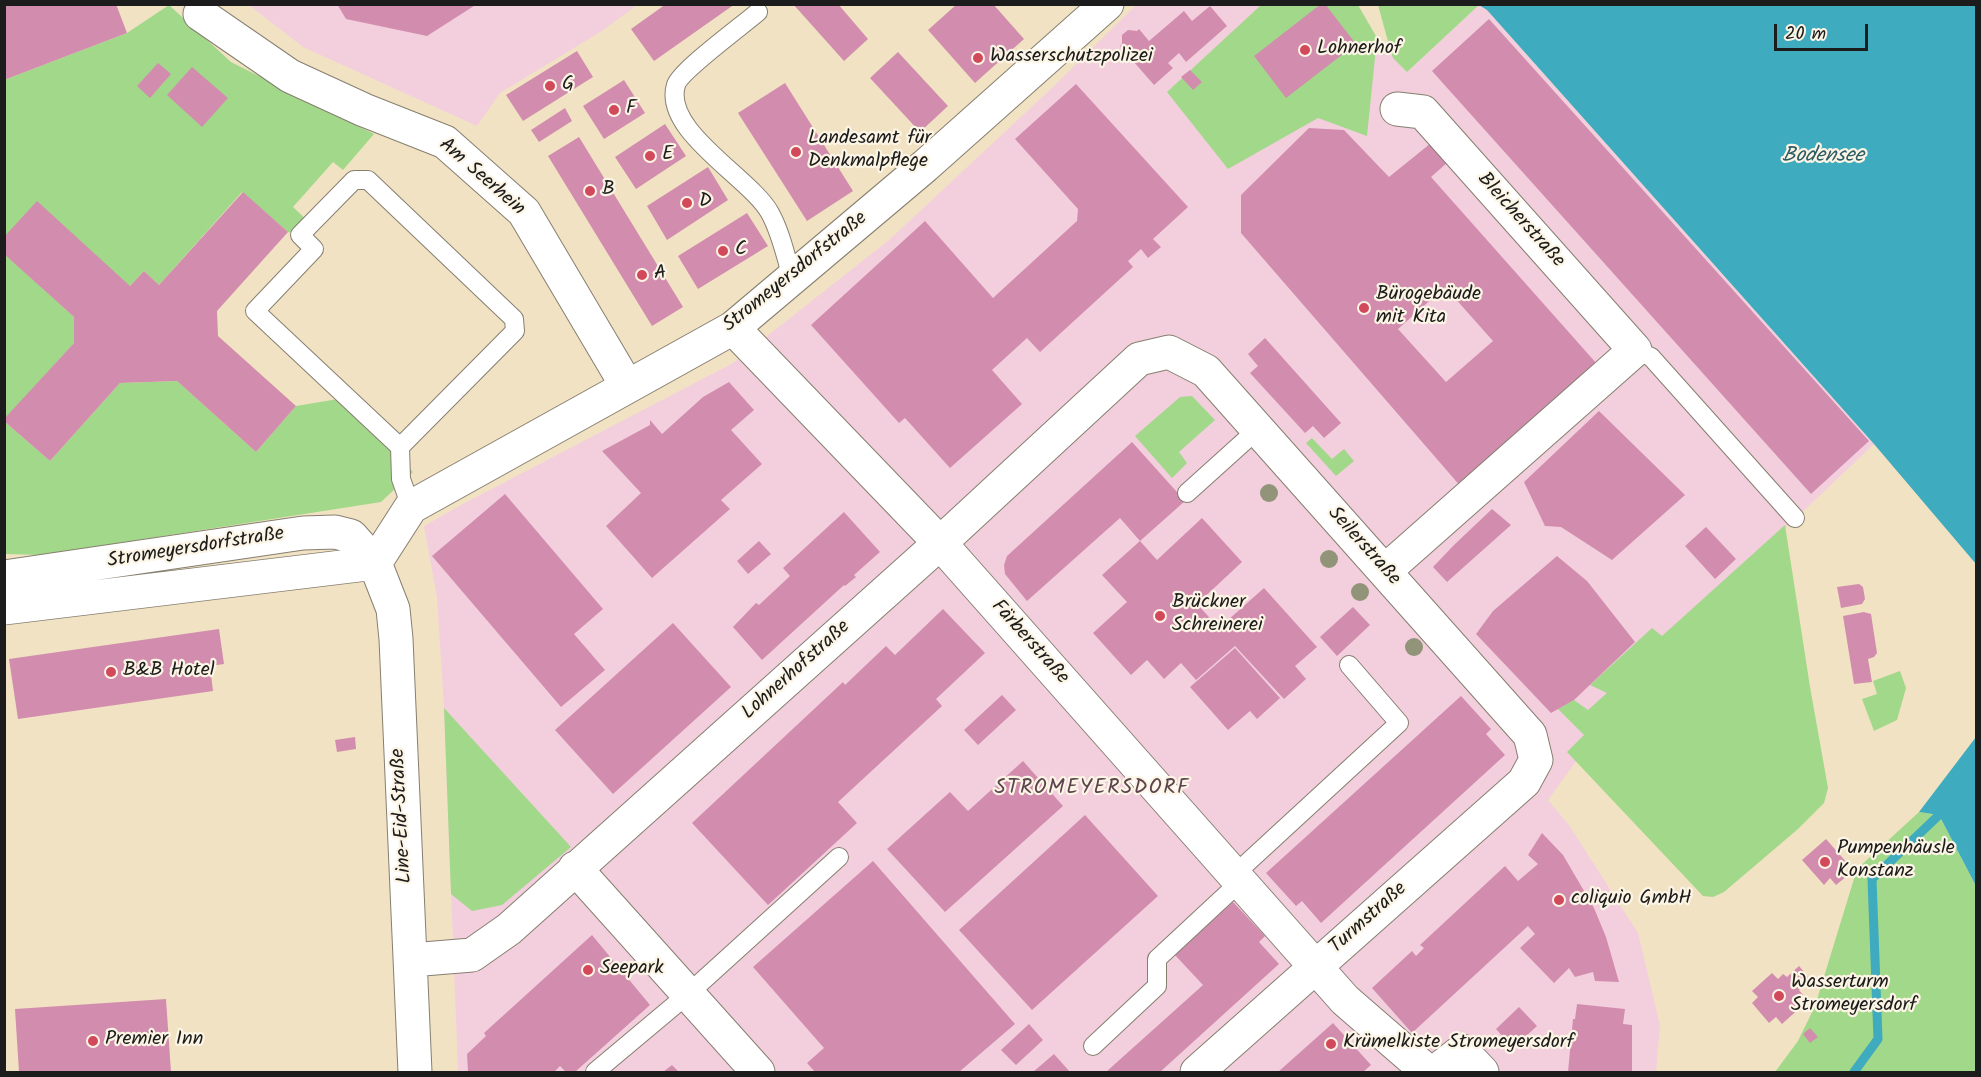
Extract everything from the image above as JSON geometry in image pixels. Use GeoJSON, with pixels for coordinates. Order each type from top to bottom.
{"type":"FeatureCollection","features":[{"type":"Feature","properties":{"kind":"street","name":"Stromeyersdorfstraße"},"geometry":{"type":"LineString","coordinates":[[375,563],[411,507],[733,328],[925,166],[1107,4]]}},
{"type":"Feature","properties":{"kind":"street","name":"Am Seerhein"},"geometry":{"type":"LineString","coordinates":[[200,14],[290,76],[364,110],[446,142],[524,212],[627,386]]}},
{"type":"Feature","properties":{"kind":"street","name":"Bleicherstraße"},"geometry":{"type":"LineString","coordinates":[[1396,109],[1423,112],[1635,350]]}},
{"type":"Feature","properties":{"kind":"street","name":"Färberstraße"},"geometry":{"type":"LineString","coordinates":[[733,328],[940,543],[1346,1000],[1428,1072]]}},
{"type":"Feature","properties":{"kind":"street"},"geometry":{"type":"LineString","coordinates":[[1385,571],[1635,350]]}},
{"type":"Feature","properties":{"kind":"street","name":"Lohnerhofstraße"},"geometry":{"type":"LineString","coordinates":[[411,960],[472,955],[509,929],[574,868],[940,543],[1139,360],[1169,352]]}},
{"type":"Feature","properties":{"kind":"street","name":"Seilerstraße"},"geometry":{"type":"LineString","coordinates":[[1169,352],[1206,371],[1530,735],[1536,760]]}},
{"type":"Feature","properties":{"kind":"street","name":"Stromeyersdorfstraße"},"geometry":{"type":"LineString","coordinates":[[4,577],[303,533],[335,532],[351,536],[375,563]]}},
{"type":"Feature","properties":{"kind":"street","name":"Stromeyersdorfstraße"},"geometry":{"type":"LineString","coordinates":[[4,608],[375,563]]}},
{"type":"Feature","properties":{"kind":"street","name":"Line-Eid-Straße"},"geometry":{"type":"LineString","coordinates":[[375,563],[393,609],[396,639],[415,1072]]}},
{"type":"Feature","properties":{"kind":"street","name":"Turmstraße"},"geometry":{"type":"LineString","coordinates":[[1197,1072],[1524,782],[1536,760]]}},
{"type":"Feature","properties":{"kind":"street"},"geometry":{"type":"LineString","coordinates":[[574,868],[758,1072]]}},
{"type":"Feature","properties":{"kind":"street"},"geometry":{"type":"LineString","coordinates":[[1435,1072],[1462,1051],[1482,1072]]}},
{"type":"Feature","properties":{"kind":"lane"},"geometry":{"type":"LineString","coordinates":[[758,12],[688,70],[676,84],[675,99],[687,128],[759,198],[770,213],[792,278]]}},
{"type":"Feature","properties":{"kind":"lane"},"geometry":{"type":"LineString","coordinates":[[400,447],[515,331],[514,320],[368,180],[354,180],[300,235],[314,249],[255,311],[400,447],[401,479],[411,507]]}},
{"type":"Feature","properties":{"kind":"lane","name":"Bleicherstraße"},"geometry":{"type":"LineString","coordinates":[[1635,350],[1651,357],[1794,518]]}},
{"type":"Feature","properties":{"kind":"lane"},"geometry":{"type":"LineString","coordinates":[[1187,493],[1258,429]]}},
{"type":"Feature","properties":{"kind":"lane"},"geometry":{"type":"LineString","coordinates":[[1093,1046],[1157,986],[1156,959],[1399,723],[1349,665]]}},
{"type":"Feature","properties":{"kind":"lane"},"geometry":{"type":"LineString","coordinates":[[595,1072],[688,994],[839,857]]}},
{"type":"Feature","properties":{"kind":"shaded area"},"geometry":{"type":"Polygon","coordinates":[[[249,5],[637,5],[602,31],[500,93],[477,126],[303,47],[249,5]]]}},
{"type":"Feature","properties":{"kind":"shaded area"},"geometry":{"type":"Polygon","coordinates":[[[1136,5],[1358,5],[1377,38],[1407,72],[1479,5],[1487,10],[1874,444],[1657,650],[1548,800],[1569,825],[1638,933],[1660,1025],[1656,1072],[458,1072],[444,708],[437,598],[424,526],[733,363],[889,240],[1055,85],[1136,5]]]}},
{"type":"Feature","properties":{"kind":"green space"},"geometry":{"type":"Polygon","coordinates":[[[1479,4],[1407,72],[1393,58],[1378,5],[1479,4]]]}},
{"type":"Feature","properties":{"kind":"green space"},"geometry":{"type":"Polygon","coordinates":[[[169,5],[231,62],[374,134],[343,170],[333,162],[293,207],[311,224],[300,235],[288,232],[242,192],[159,285],[144,271],[130,286],[5,237],[4,80],[127,33],[169,5]]]}},
{"type":"Feature","properties":{"kind":"green space"},"geometry":{"type":"Polygon","coordinates":[[[1261,5],[1358,5],[1377,38],[1367,136],[1318,118],[1228,169],[1167,92],[1261,5]]]}},
{"type":"Feature","properties":{"kind":"green space"},"geometry":{"type":"Polygon","coordinates":[[[5,254],[74,317],[74,343],[5,419],[5,254]]]}},
{"type":"Feature","properties":{"kind":"green space"},"geometry":{"type":"Polygon","coordinates":[[[177,381],[256,452],[296,406],[338,399],[413,472],[381,502],[42,555],[5,554],[4,421],[50,461],[120,383],[177,381]]]}},
{"type":"Feature","properties":{"kind":"green space"},"geometry":{"type":"Polygon","coordinates":[[[1192,396],[1215,420],[1179,452],[1187,463],[1172,478],[1135,436],[1180,397],[1192,396]]]}},
{"type":"Feature","properties":{"kind":"green space"},"geometry":{"type":"Polygon","coordinates":[[[1312,438],[1332,459],[1344,449],[1354,461],[1336,476],[1306,443],[1312,438]]]}},
{"type":"Feature","properties":{"kind":"green space"},"geometry":{"type":"Polygon","coordinates":[[[1785,525],[1828,788],[1824,803],[1798,829],[1724,892],[1713,897],[1703,896],[1567,752],[1584,735],[1558,709],[1574,700],[1588,710],[1607,693],[1590,685],[1652,628],[1662,636],[1785,525]]]}},
{"type":"Feature","properties":{"kind":"green space"},"geometry":{"type":"Polygon","coordinates":[[[1900,671],[1906,688],[1897,720],[1874,731],[1862,699],[1877,694],[1873,681],[1900,671]]]}},
{"type":"Feature","properties":{"kind":"green space"},"geometry":{"type":"Polygon","coordinates":[[[444,708],[571,847],[502,905],[472,911],[451,894],[444,708]]]}},
{"type":"Feature","properties":{"kind":"green space"},"geometry":{"type":"Polygon","coordinates":[[[1919,812],[1939,815],[1976,886],[1976,1072],[1775,1072],[1798,1041],[1815,1006],[1857,869],[1919,812]]]}},
{"type":"Feature","properties":{"kind":"water","name":"Bodensee"},"geometry":{"type":"Polygon","coordinates":[[[1479,5],[1976,5],[1976,564],[1874,444],[1487,10],[1479,5]]]}},
{"type":"Feature","properties":{"kind":"water"},"geometry":{"type":"Polygon","coordinates":[[[1976,737],[1976,886],[1939,815],[1919,812],[1976,737]]]}},
{"type":"Feature","properties":{"kind":"building"},"geometry":{"type":"Polygon","coordinates":[[[4,4],[116,4],[127,33],[4,80],[4,4]]]}},
{"type":"Feature","properties":{"kind":"building"},"geometry":{"type":"Polygon","coordinates":[[[337,4],[477,4],[427,36],[346,19],[337,4]]]}},
{"type":"Feature","properties":{"kind":"building"},"geometry":{"type":"Polygon","coordinates":[[[666,4],[735,4],[654,61],[631,29],[666,4]]]}},
{"type":"Feature","properties":{"kind":"building"},"geometry":{"type":"Polygon","coordinates":[[[793,4],[838,4],[868,39],[844,61],[793,4]]]}},
{"type":"Feature","properties":{"kind":"building","name":"Wasserschutzpolizei"},"geometry":{"type":"Polygon","coordinates":[[[957,4],[993,4],[1024,39],[975,83],[928,30],[957,4]]]}},
{"type":"Feature","properties":{"kind":"building","name":"Lohnerhof"},"geometry":{"type":"Polygon","coordinates":[[[1321,4],[1325,4],[1356,44],[1286,98],[1254,56],[1321,4]]]}},
{"type":"Feature","properties":{"kind":"building"},"geometry":{"type":"Polygon","coordinates":[[[1210,6],[1227,26],[1186,62],[1179,53],[1168,63],[1173,68],[1154,85],[1120,46],[1122,35],[1128,30],[1137,31],[1139,29],[1149,41],[1184,11],[1192,21],[1210,6]]]}},
{"type":"Feature","properties":{"kind":"building"},"geometry":{"type":"Polygon","coordinates":[[[1489,19],[1869,441],[1811,494],[1432,71],[1489,19]]]}},
{"type":"Feature","properties":{"kind":"building","name":"G"},"geometry":{"type":"Polygon","coordinates":[[[577,51],[593,77],[523,121],[506,95],[577,51]]]}},
{"type":"Feature","properties":{"kind":"building"},"geometry":{"type":"Polygon","coordinates":[[[898,52],[948,106],[920,132],[870,78],[898,52]]]}},
{"type":"Feature","properties":{"kind":"building"},"geometry":{"type":"Polygon","coordinates":[[[158,63],[171,74],[150,98],[137,86],[158,63]]]}},
{"type":"Feature","properties":{"kind":"building"},"geometry":{"type":"Polygon","coordinates":[[[192,67],[228,98],[202,127],[167,95],[192,67]]]}},
{"type":"Feature","properties":{"kind":"building"},"geometry":{"type":"Polygon","coordinates":[[[1190,70],[1202,82],[1193,90],[1181,77],[1190,70]]]}},
{"type":"Feature","properties":{"kind":"building","name":"F"},"geometry":{"type":"Polygon","coordinates":[[[624,80],[645,113],[604,139],[583,106],[624,80]]]}},
{"type":"Feature","properties":{"kind":"building","name":"Landesamt für Denkmalpflege"},"geometry":{"type":"Polygon","coordinates":[[[785,83],[853,191],[807,221],[738,113],[785,83]]]}},
{"type":"Feature","properties":{"kind":"building"},"geometry":{"type":"Polygon","coordinates":[[[1076,84],[1188,207],[1153,239],[1161,247],[1148,258],[1141,249],[1128,261],[1133,267],[1040,352],[1027,338],[992,370],[1022,404],[950,468],[905,418],[899,423],[811,325],[925,221],[993,298],[1077,221],[1078,209],[1015,139],[1076,84]]]}},
{"type":"Feature","properties":{"kind":"building"},"geometry":{"type":"Polygon","coordinates":[[[565,108],[572,121],[539,142],[531,130],[565,108]]]}},
{"type":"Feature","properties":{"kind":"building","name":"E"},"geometry":{"type":"Polygon","coordinates":[[[665,124],[686,156],[636,189],[615,157],[665,124]]]}},
{"type":"Feature","properties":{"kind":"building","name":"Bürogebäude mit Kita"},"geometry":{"type":"Polygon","coordinates":[[[1309,128],[1344,130],[1389,177],[1431,143],[1448,162],[1431,177],[1597,364],[1462,488],[1241,233],[1241,195],[1309,128]],[[1445,287],[1398,329],[1446,382],[1493,341],[1445,287]]]}},
{"type":"Feature","properties":{"kind":"building"},"geometry":{"type":"Polygon","coordinates":[[[579,137],[683,307],[652,326],[548,156],[579,137]]]}},
{"type":"Feature","properties":{"kind":"building","name":"D"},"geometry":{"type":"Polygon","coordinates":[[[708,167],[728,200],[667,240],[647,206],[708,167]]]}},
{"type":"Feature","properties":{"kind":"building"},"geometry":{"type":"Polygon","coordinates":[[[243,192],[288,232],[217,311],[218,336],[296,406],[256,452],[177,381],[120,383],[50,461],[4,419],[74,343],[74,317],[4,254],[4,237],[37,201],[130,286],[144,271],[159,285],[243,192]]]}},
{"type":"Feature","properties":{"kind":"building","name":"C"},"geometry":{"type":"Polygon","coordinates":[[[747,213],[768,246],[698,289],[678,256],[747,213]]]}},
{"type":"Feature","properties":{"kind":"building"},"geometry":{"type":"Polygon","coordinates":[[[1265,338],[1341,423],[1324,438],[1313,426],[1305,433],[1250,373],[1258,366],[1248,354],[1265,338]]]}},
{"type":"Feature","properties":{"kind":"building"},"geometry":{"type":"Polygon","coordinates":[[[729,382],[754,410],[731,430],[762,464],[721,500],[730,509],[652,578],[606,526],[641,493],[602,451],[650,425],[650,420],[662,434],[703,397],[729,382]]]}},
{"type":"Feature","properties":{"kind":"building"},"geometry":{"type":"Polygon","coordinates":[[[1599,411],[1685,495],[1612,560],[1561,527],[1545,526],[1524,482],[1599,411]]]}},
{"type":"Feature","properties":{"kind":"building"},"geometry":{"type":"Polygon","coordinates":[[[1132,442],[1185,501],[1140,541],[1120,518],[1027,601],[1005,574],[1004,565],[1007,556],[1132,442]]]}},
{"type":"Feature","properties":{"kind":"building"},"geometry":{"type":"Polygon","coordinates":[[[505,494],[603,609],[574,634],[605,670],[561,707],[432,556],[505,494]]]}},
{"type":"Feature","properties":{"kind":"building"},"geometry":{"type":"Polygon","coordinates":[[[1492,509],[1511,525],[1447,582],[1433,567],[1492,509]]]}},
{"type":"Feature","properties":{"kind":"building"},"geometry":{"type":"Polygon","coordinates":[[[844,512],[880,552],[854,575],[856,577],[844,585],[762,660],[733,627],[756,603],[759,605],[790,576],[783,568],[844,512]]]}},
{"type":"Feature","properties":{"kind":"building"},"geometry":{"type":"Polygon","coordinates":[[[1202,518],[1242,562],[1197,604],[1219,628],[1264,588],[1317,647],[1295,666],[1306,679],[1284,699],[1235,646],[1196,680],[1181,663],[1164,679],[1147,660],[1131,675],[1093,633],[1127,602],[1102,575],[1140,541],[1157,560],[1202,518]]]}},
{"type":"Feature","properties":{"kind":"building"},"geometry":{"type":"Polygon","coordinates":[[[1706,527],[1736,559],[1715,579],[1685,546],[1706,527]]]}},
{"type":"Feature","properties":{"kind":"building"},"geometry":{"type":"Polygon","coordinates":[[[759,541],[771,554],[748,574],[737,561],[759,541]]]}},
{"type":"Feature","properties":{"kind":"building"},"geometry":{"type":"Polygon","coordinates":[[[1557,556],[1587,581],[1635,642],[1574,700],[1551,713],[1476,634],[1493,611],[1557,556]]]}},
{"type":"Feature","properties":{"kind":"building"},"geometry":{"type":"Polygon","coordinates":[[[1859,584],[1863,587],[1865,599],[1862,604],[1841,608],[1837,587],[1859,584]]]}},
{"type":"Feature","properties":{"kind":"building"},"geometry":{"type":"Polygon","coordinates":[[[1353,607],[1370,625],[1337,656],[1320,637],[1353,607]]]}},
{"type":"Feature","properties":{"kind":"building"},"geometry":{"type":"Polygon","coordinates":[[[943,609],[985,653],[936,699],[942,706],[838,802],[857,823],[768,905],[692,823],[843,682],[845,685],[886,646],[895,655],[943,609]]]}},
{"type":"Feature","properties":{"kind":"building"},"geometry":{"type":"Polygon","coordinates":[[[1864,612],[1871,614],[1877,653],[1868,659],[1872,682],[1854,684],[1843,616],[1864,612]]]}},
{"type":"Feature","properties":{"kind":"building"},"geometry":{"type":"Polygon","coordinates":[[[673,623],[731,687],[613,794],[555,730],[673,623]]]}},
{"type":"Feature","properties":{"kind":"building","name":"B&B Hotel"},"geometry":{"type":"Polygon","coordinates":[[[219,629],[224,664],[210,666],[213,691],[18,719],[9,659],[219,629]]]}},
{"type":"Feature","properties":{"kind":"building"},"geometry":{"type":"Polygon","coordinates":[[[1235,648],[1280,698],[1257,719],[1250,711],[1228,730],[1190,687],[1235,648]]]}},
{"type":"Feature","properties":{"kind":"building"},"geometry":{"type":"Polygon","coordinates":[[[1002,695],[1016,710],[978,745],[964,730],[1002,695]]]}},
{"type":"Feature","properties":{"kind":"building"},"geometry":{"type":"Polygon","coordinates":[[[1461,696],[1491,729],[1486,734],[1505,755],[1321,923],[1302,901],[1296,906],[1266,873],[1461,696]]]}},
{"type":"Feature","properties":{"kind":"building"},"geometry":{"type":"Polygon","coordinates":[[[355,737],[356,749],[337,752],[335,740],[355,737]]]}},
{"type":"Feature","properties":{"kind":"building"},"geometry":{"type":"Polygon","coordinates":[[[1023,761],[1063,806],[945,912],[887,849],[950,792],[968,811],[1023,761]]]}},
{"type":"Feature","properties":{"kind":"building"},"geometry":{"type":"Polygon","coordinates":[[[1085,815],[1158,896],[1032,1010],[959,930],[1085,815]]]}},
{"type":"Feature","properties":{"kind":"building"},"geometry":{"type":"Polygon","coordinates":[[[1542,833],[1563,855],[1594,908],[1606,937],[1619,982],[1595,981],[1593,972],[1575,977],[1569,968],[1554,983],[1520,948],[1535,934],[1528,926],[1412,1033],[1372,988],[1412,951],[1416,956],[1424,948],[1420,945],[1505,866],[1518,881],[1538,864],[1528,855],[1542,833]]]}},
{"type":"Feature","properties":{"kind":"building","name":"Pumpenhäusle Konstanz"},"geometry":{"type":"Polygon","coordinates":[[[1826,839],[1848,864],[1841,870],[1847,876],[1836,885],[1830,878],[1824,885],[1802,860],[1826,839]]]}},
{"type":"Feature","properties":{"kind":"building"},"geometry":{"type":"Polygon","coordinates":[[[873,861],[1015,1024],[959,1072],[815,1072],[807,1063],[824,1048],[753,967],[873,861]]]}},
{"type":"Feature","properties":{"kind":"building"},"geometry":{"type":"Polygon","coordinates":[[[1233,902],[1265,936],[1259,942],[1279,964],[1160,1072],[1106,1072],[1203,985],[1174,954],[1233,902]]]}},
{"type":"Feature","properties":{"kind":"building","name":"Seepark"},"geometry":{"type":"Polygon","coordinates":[[[592,935],[650,1005],[575,1072],[566,1072],[560,1066],[554,1072],[468,1072],[467,1054],[486,1036],[484,1033],[592,935]]]}},
{"type":"Feature","properties":{"kind":"building","name":"Wasserturm Stromeyersdorf"},"geometry":{"type":"Polygon","coordinates":[[[1799,966],[1811,980],[1799,990],[1803,995],[1797,1000],[1802,1006],[1782,1024],[1776,1017],[1769,1023],[1752,1003],[1758,997],[1752,991],[1772,973],[1778,979],[1783,974],[1787,977],[1799,966]]]}},
{"type":"Feature","properties":{"kind":"building","name":"Premier Inn"},"geometry":{"type":"Polygon","coordinates":[[[166,999],[171,1072],[19,1072],[15,1009],[166,999]]]}},
{"type":"Feature","properties":{"kind":"building"},"geometry":{"type":"Polygon","coordinates":[[[1577,1004],[1625,1009],[1623,1024],[1632,1025],[1632,1072],[1568,1072],[1573,1019],[1575,1019],[1577,1004]]]}},
{"type":"Feature","properties":{"kind":"building"},"geometry":{"type":"Polygon","coordinates":[[[1519,1007],[1537,1026],[1513,1048],[1496,1029],[1519,1007]]]}},
{"type":"Feature","properties":{"kind":"building","name":"Krümelkiste Stromeyersdorf"},"geometry":{"type":"Polygon","coordinates":[[[1333,1023],[1371,1065],[1363,1072],[1278,1072],[1333,1023]]]}},
{"type":"Feature","properties":{"kind":"building"},"geometry":{"type":"Polygon","coordinates":[[[1029,1024],[1043,1040],[1016,1065],[1001,1050],[1029,1024]]]}},
{"type":"Feature","properties":{"kind":"building"},"geometry":{"type":"Polygon","coordinates":[[[1810,1028],[1818,1037],[1810,1043],[1803,1034],[1810,1028]]]}},
{"type":"Feature","properties":{"kind":"building"},"geometry":{"type":"Polygon","coordinates":[[[1054,1054],[1070,1072],[1033,1072],[1054,1054]]]}},
{"type":"Feature","properties":{"kind":"building"},"geometry":{"type":"Polygon","coordinates":[[[672,1065],[679,1072],[663,1072],[672,1065]]]}},
{"type":"Feature","properties":{"kind":"waterway"},"geometry":{"type":"LineString","coordinates":[[1854,1072],[1878,1039],[1872,879],[1939,815]]}},
{"type":"Feature","properties":{"kind":"place","name":"Lohnerhof"},"geometry":{"type":"Point","coordinates":[1305,50]}},
{"type":"Feature","properties":{"kind":"place","name":"Wasserschutzpolizei"},"geometry":{"type":"Point","coordinates":[978,58]}},
{"type":"Feature","properties":{"kind":"place","name":"G"},"geometry":{"type":"Point","coordinates":[550,86]}},
{"type":"Feature","properties":{"kind":"place","name":"F"},"geometry":{"type":"Point","coordinates":[614,110]}},
{"type":"Feature","properties":{"kind":"place","name":"Landesamt für Denkmalpflege"},"geometry":{"type":"Point","coordinates":[796,152]}},
{"type":"Feature","properties":{"kind":"place","name":"E"},"geometry":{"type":"Point","coordinates":[650,156]}},
{"type":"Feature","properties":{"kind":"place","name":"B"},"geometry":{"type":"Point","coordinates":[590,191]}},
{"type":"Feature","properties":{"kind":"place","name":"D"},"geometry":{"type":"Point","coordinates":[687,203]}},
{"type":"Feature","properties":{"kind":"place","name":"C"},"geometry":{"type":"Point","coordinates":[723,251]}},
{"type":"Feature","properties":{"kind":"place","name":"A"},"geometry":{"type":"Point","coordinates":[642,275]}},
{"type":"Feature","properties":{"kind":"place","name":"Bürogebäude mit Kita"},"geometry":{"type":"Point","coordinates":[1364,308]}},
{"type":"Feature","properties":{"kind":"place","name":"Brückner Schreinerei"},"geometry":{"type":"Point","coordinates":[1160,616]}},
{"type":"Feature","properties":{"kind":"place","name":"B&B Hotel"},"geometry":{"type":"Point","coordinates":[111,672]}},
{"type":"Feature","properties":{"kind":"place","name":"Pumpenhäusle Konstanz"},"geometry":{"type":"Point","coordinates":[1825,862]}},
{"type":"Feature","properties":{"kind":"place","name":"coliquio GmbH"},"geometry":{"type":"Point","coordinates":[1559,900]}},
{"type":"Feature","properties":{"kind":"place","name":"Seepark"},"geometry":{"type":"Point","coordinates":[588,970]}},
{"type":"Feature","properties":{"kind":"place","name":"Wasserturm Stromeyersdorf"},"geometry":{"type":"Point","coordinates":[1779,996]}},
{"type":"Feature","properties":{"kind":"place","name":"Premier Inn"},"geometry":{"type":"Point","coordinates":[93,1041]}},
{"type":"Feature","properties":{"kind":"place","name":"Krümelkiste Stromeyersdorf"},"geometry":{"type":"Point","coordinates":[1331,1044]}},
{"type":"Feature","properties":{"kind":"district","name":"STROMEYERSDORF"},"geometry":{"type":"Point","coordinates":[1092,789]}}]}
